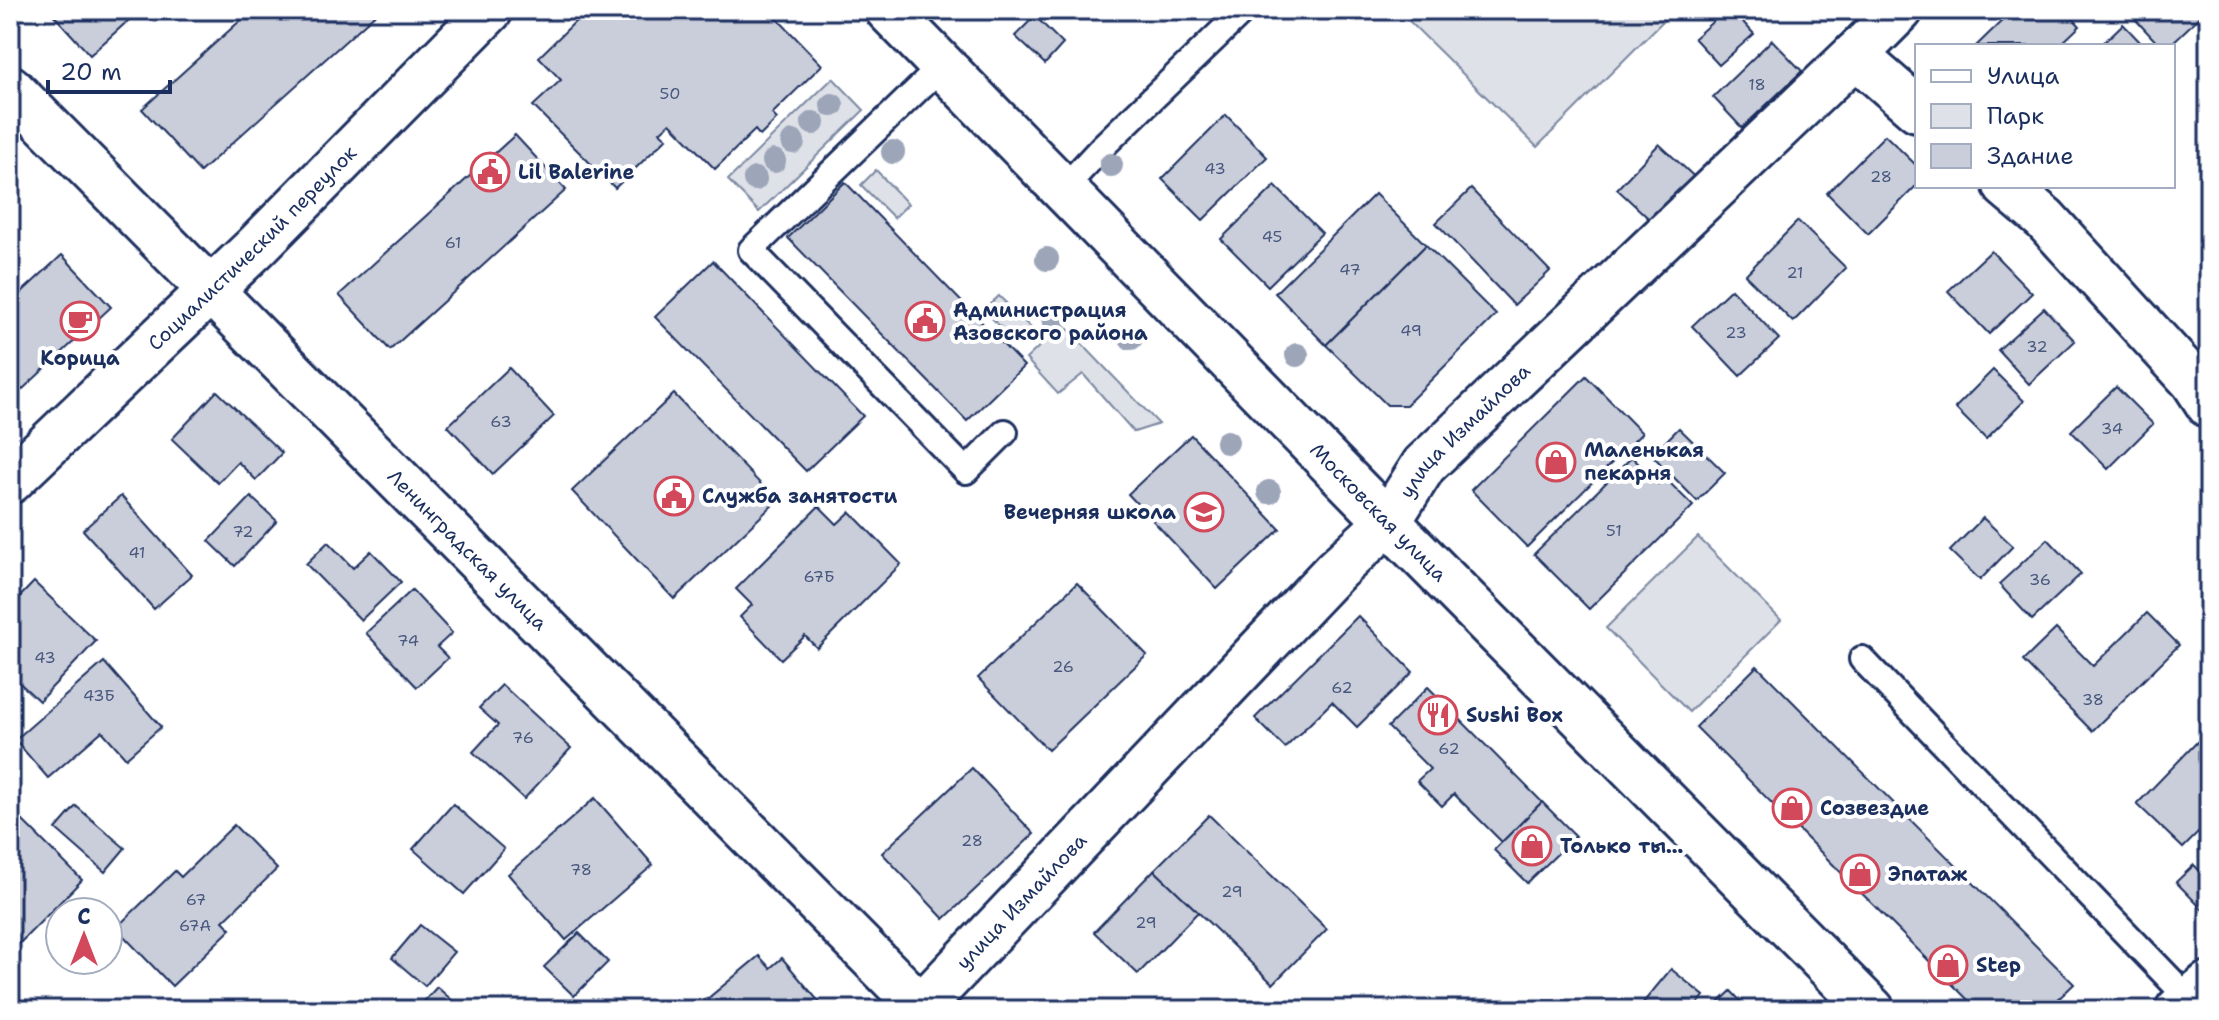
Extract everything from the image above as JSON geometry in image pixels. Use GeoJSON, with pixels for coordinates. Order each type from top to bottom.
{"type":"FeatureCollection","features":[{"type":"Feature","properties":{"kind":"street","name":"Социалистический переулок"},"geometry":{"type":"LineString","coordinates":[[10,481],[267,236],[490,10]]}},
{"type":"Feature","properties":{"kind":"street","name":"Московская улица"},"geometry":{"type":"LineString","coordinates":[[888,10],[1388,522],[1872,1010]]}},
{"type":"Feature","properties":{"kind":"street","name":"улица Измайлова"},"geometry":{"type":"LineString","coordinates":[[921,1009],[1336,570],[1388,522],[1424,465],[1900,10]]}},
{"type":"Feature","properties":{"kind":"street"},"geometry":{"type":"LineString","coordinates":[[1855,55],[1915,107]]}},
{"type":"Feature","properties":{"kind":"street","name":"Ленинградская улица"},"geometry":{"type":"LineString","coordinates":[[10,88],[921,1009]]}},
{"type":"Feature","properties":{"kind":"street"},"geometry":{"type":"LineString","coordinates":[[2008,188],[2045,219],[2194,382],[2209,405]]}},
{"type":"Feature","properties":{"kind":"lane"},"geometry":{"type":"LineString","coordinates":[[1064,188],[1103,146],[1244,10]]}},
{"type":"Feature","properties":{"kind":"lane"},"geometry":{"type":"LineString","coordinates":[[943,65],[751,250],[966,471],[1005,432]]}},
{"type":"Feature","properties":{"kind":"lane"},"geometry":{"type":"LineString","coordinates":[[1862,659],[2192,998]]}},
{"type":"Feature","properties":{"kind":"green space"},"geometry":{"type":"Polygon","coordinates":[[[1398,10],[1674,10],[1537,147],[1398,10]]]}},
{"type":"Feature","properties":{"kind":"green space"},"geometry":{"type":"Polygon","coordinates":[[[833,78],[864,110],[759,212],[728,180],[833,78]]]}},
{"type":"Feature","properties":{"kind":"green space"},"geometry":{"type":"Polygon","coordinates":[[[876,170],[908,204],[894,218],[861,185],[876,170]]]}},
{"type":"Feature","properties":{"kind":"green space"},"geometry":{"type":"Polygon","coordinates":[[[999,296],[1032,329],[1017,344],[984,310],[999,296]]]}},
{"type":"Feature","properties":{"kind":"green space"},"geometry":{"type":"Polygon","coordinates":[[[1063,324],[1159,424],[1134,432],[1083,374],[1058,394],[1026,359],[1063,324]]]}},
{"type":"Feature","properties":{"kind":"green space"},"geometry":{"type":"Polygon","coordinates":[[[1698,537],[1781,620],[1689,712],[1606,628],[1698,537]]]}},
{"type":"Feature","properties":{"kind":"building"},"geometry":{"type":"Polygon","coordinates":[[[49,10],[140,10],[90,55],[49,10]]]}},
{"type":"Feature","properties":{"kind":"building"},"geometry":{"type":"Polygon","coordinates":[[[252,10],[380,10],[200,172],[142,109],[252,10]]]}},
{"type":"Feature","properties":{"kind":"building"},"geometry":{"type":"Polygon","coordinates":[[[587,10],[769,10],[822,65],[772,114],[777,119],[760,136],[755,130],[715,169],[670,123],[660,132],[667,138],[615,188],[533,106],[561,80],[539,57],[587,10]]]}},
{"type":"Feature","properties":{"kind":"building"},"geometry":{"type":"Polygon","coordinates":[[[1726,10],[1732,10],[1754,34],[1719,65],[1694,38],[1726,10]]]}},
{"type":"Feature","properties":{"kind":"building"},"geometry":{"type":"Polygon","coordinates":[[[2013,10],[2065,10],[2080,26],[2061,44],[1978,44],[2013,10]]]}},
{"type":"Feature","properties":{"kind":"building"},"geometry":{"type":"Polygon","coordinates":[[[2145,10],[2207,10],[2171,44],[2158,44],[2135,19],[2145,10]]]}},
{"type":"Feature","properties":{"kind":"building"},"geometry":{"type":"Polygon","coordinates":[[[1035,16],[1063,44],[1045,64],[1015,36],[1035,16]]]}},
{"type":"Feature","properties":{"kind":"building"},"geometry":{"type":"Polygon","coordinates":[[[2123,24],[2142,44],[2102,44],[2123,24]]]}},
{"type":"Feature","properties":{"kind":"building"},"geometry":{"type":"Polygon","coordinates":[[[1772,40],[1802,71],[1742,128],[1713,97],[1772,40]]]}},
{"type":"Feature","properties":{"kind":"building"},"geometry":{"type":"Polygon","coordinates":[[[1226,115],[1267,157],[1203,220],[1162,179],[1226,115]]]}},
{"type":"Feature","properties":{"kind":"building"},"geometry":{"type":"Polygon","coordinates":[[[515,135],[566,190],[390,350],[339,295],[515,135]]]}},
{"type":"Feature","properties":{"kind":"building"},"geometry":{"type":"Polygon","coordinates":[[[1885,135],[1915,164],[1915,187],[1868,234],[1827,193],[1885,135]]]}},
{"type":"Feature","properties":{"kind":"building"},"geometry":{"type":"Polygon","coordinates":[[[1659,144],[1701,183],[1659,228],[1617,189],[1659,144]]]}},
{"type":"Feature","properties":{"kind":"building","name":"Администрация Азовского района"},"geometry":{"type":"Polygon","coordinates":[[[845,182],[1024,366],[967,421],[788,238],[845,182]]]}},
{"type":"Feature","properties":{"kind":"building"},"geometry":{"type":"Polygon","coordinates":[[[1275,186],[1322,233],[1268,286],[1221,239],[1275,186]]]}},
{"type":"Feature","properties":{"kind":"building"},"geometry":{"type":"Polygon","coordinates":[[[1471,189],[1550,271],[1514,305],[1436,223],[1471,189]]]}},
{"type":"Feature","properties":{"kind":"building"},"geometry":{"type":"Polygon","coordinates":[[[1375,194],[1426,245],[1326,345],[1275,293],[1375,194]]]}},
{"type":"Feature","properties":{"kind":"building"},"geometry":{"type":"Polygon","coordinates":[[[1798,221],[1846,268],[1793,322],[1745,275],[1798,221]]]}},
{"type":"Feature","properties":{"kind":"building"},"geometry":{"type":"Polygon","coordinates":[[[1426,245],[1496,315],[1406,405],[1387,405],[1326,345],[1426,245]]]}},
{"type":"Feature","properties":{"kind":"building"},"geometry":{"type":"Polygon","coordinates":[[[1991,251],[2032,293],[1989,334],[1948,291],[1991,251]]]}},
{"type":"Feature","properties":{"kind":"building"},"geometry":{"type":"Polygon","coordinates":[[[62,255],[111,307],[10,401],[10,303],[62,255]]]}},
{"type":"Feature","properties":{"kind":"building"},"geometry":{"type":"Polygon","coordinates":[[[713,261],[863,416],[806,471],[655,317],[713,261]]]}},
{"type":"Feature","properties":{"kind":"building"},"geometry":{"type":"Polygon","coordinates":[[[1731,289],[1779,339],[1740,376],[1692,326],[1731,289]]]}},
{"type":"Feature","properties":{"kind":"building"},"geometry":{"type":"Polygon","coordinates":[[[2044,308],[2075,341],[2029,384],[1998,350],[2044,308]]]}},
{"type":"Feature","properties":{"kind":"building"},"geometry":{"type":"Polygon","coordinates":[[[509,368],[554,416],[493,474],[448,426],[509,368]]]}},
{"type":"Feature","properties":{"kind":"building"},"geometry":{"type":"Polygon","coordinates":[[[1993,370],[2024,401],[1986,439],[1955,408],[1993,370]]]}},
{"type":"Feature","properties":{"kind":"building","name":"Маленькая пекарня"},"geometry":{"type":"Polygon","coordinates":[[[1586,376],[1642,433],[1527,547],[1471,490],[1586,376]]]}},
{"type":"Feature","properties":{"kind":"building"},"geometry":{"type":"Polygon","coordinates":[[[2116,387],[2153,424],[2108,469],[2071,431],[2116,387]]]}},
{"type":"Feature","properties":{"kind":"building"},"geometry":{"type":"Polygon","coordinates":[[[217,391],[282,453],[256,480],[238,462],[218,483],[172,439],[217,391]]]}},
{"type":"Feature","properties":{"kind":"building","name":"Служба занятости"},"geometry":{"type":"Polygon","coordinates":[[[674,394],[777,501],[674,599],[572,491],[674,394]]]}},
{"type":"Feature","properties":{"kind":"building"},"geometry":{"type":"Polygon","coordinates":[[[1679,428],[1725,473],[1697,501],[1652,455],[1679,428]]]}},
{"type":"Feature","properties":{"kind":"building","name":"Вечерняя школа"},"geometry":{"type":"Polygon","coordinates":[[[1191,435],[1280,529],[1217,589],[1128,494],[1191,435]]]}},
{"type":"Feature","properties":{"kind":"building"},"geometry":{"type":"Polygon","coordinates":[[[1632,457],[1658,484],[1665,478],[1693,506],[1589,609],[1534,554],[1632,457]]]}},
{"type":"Feature","properties":{"kind":"building"},"geometry":{"type":"Polygon","coordinates":[[[121,496],[192,575],[154,609],[83,530],[121,496]]]}},
{"type":"Feature","properties":{"kind":"building"},"geometry":{"type":"Polygon","coordinates":[[[251,497],[277,521],[235,566],[209,541],[251,497]]]}},
{"type":"Feature","properties":{"kind":"building"},"geometry":{"type":"Polygon","coordinates":[[[819,506],[837,524],[850,512],[901,564],[817,648],[805,636],[781,659],[740,617],[752,605],[736,589],[819,506]]]}},
{"type":"Feature","properties":{"kind":"building"},"geometry":{"type":"Polygon","coordinates":[[[1983,518],[2013,546],[1980,580],[1950,551],[1983,518]]]}},
{"type":"Feature","properties":{"kind":"building"},"geometry":{"type":"Polygon","coordinates":[[[2048,539],[2081,574],[2032,620],[1999,584],[2048,539]]]}},
{"type":"Feature","properties":{"kind":"building"},"geometry":{"type":"Polygon","coordinates":[[[328,542],[353,568],[371,551],[401,582],[361,620],[306,564],[328,542]]]}},
{"type":"Feature","properties":{"kind":"building"},"geometry":{"type":"Polygon","coordinates":[[[34,582],[96,641],[39,701],[10,674],[10,607],[34,582]]]}},
{"type":"Feature","properties":{"kind":"building"},"geometry":{"type":"Polygon","coordinates":[[[1077,583],[1147,655],[1048,750],[978,678],[1077,583]]]}},
{"type":"Feature","properties":{"kind":"building"},"geometry":{"type":"Polygon","coordinates":[[[412,590],[452,633],[437,647],[448,658],[417,687],[366,633],[412,590]]]}},
{"type":"Feature","properties":{"kind":"building"},"geometry":{"type":"Polygon","coordinates":[[[2147,613],[2179,645],[2092,731],[2023,661],[2056,629],[2093,666],[2147,613]]]}},
{"type":"Feature","properties":{"kind":"building"},"geometry":{"type":"Polygon","coordinates":[[[1358,616],[1413,672],[1357,727],[1332,702],[1285,748],[1255,718],[1358,616]]]}},
{"type":"Feature","properties":{"kind":"building"},"geometry":{"type":"Polygon","coordinates":[[[104,662],[161,727],[126,758],[102,731],[48,778],[15,740],[104,662]]]}},
{"type":"Feature","properties":{"kind":"building"},"geometry":{"type":"Polygon","coordinates":[[[1757,666],[2074,984],[2047,1010],[1978,1010],[1696,727],[1757,666]]]}},
{"type":"Feature","properties":{"kind":"building"},"geometry":{"type":"Polygon","coordinates":[[[502,685],[571,748],[524,799],[473,752],[498,725],[479,708],[502,685]]]}},
{"type":"Feature","properties":{"kind":"building"},"geometry":{"type":"Polygon","coordinates":[[[1428,687],[1542,802],[1502,842],[1454,794],[1442,806],[1417,781],[1430,769],[1388,727],[1428,687]]]}},
{"type":"Feature","properties":{"kind":"building"},"geometry":{"type":"Polygon","coordinates":[[[2201,738],[2209,745],[2209,833],[2200,831],[2183,848],[2137,804],[2201,738]]]}},
{"type":"Feature","properties":{"kind":"building"},"geometry":{"type":"Polygon","coordinates":[[[972,768],[1034,834],[944,919],[882,853],[972,768]]]}},
{"type":"Feature","properties":{"kind":"building"},"geometry":{"type":"Polygon","coordinates":[[[595,798],[653,865],[566,940],[508,874],[595,798]]]}},
{"type":"Feature","properties":{"kind":"building","name":"Только ты..."},"geometry":{"type":"Polygon","coordinates":[[[1542,802],[1576,836],[1527,883],[1494,850],[1542,802]]]}},
{"type":"Feature","properties":{"kind":"building"},"geometry":{"type":"Polygon","coordinates":[[[453,804],[504,849],[464,894],[413,849],[453,804]]]}},
{"type":"Feature","properties":{"kind":"building"},"geometry":{"type":"Polygon","coordinates":[[[76,806],[125,848],[105,872],[56,829],[76,806]]]}},
{"type":"Feature","properties":{"kind":"building"},"geometry":{"type":"Polygon","coordinates":[[[17,815],[82,880],[66,896],[44,896],[44,919],[10,953],[10,823],[17,815]]]}},
{"type":"Feature","properties":{"kind":"building"},"geometry":{"type":"Polygon","coordinates":[[[1209,815],[1327,929],[1273,984],[1154,870],[1209,815]]]}},
{"type":"Feature","properties":{"kind":"building"},"geometry":{"type":"Polygon","coordinates":[[[234,825],[277,869],[223,921],[231,929],[172,986],[124,936],[124,920],[175,871],[181,877],[234,825]]]}},
{"type":"Feature","properties":{"kind":"building"},"geometry":{"type":"Polygon","coordinates":[[[2194,865],[2209,878],[2209,910],[2206,913],[2176,882],[2194,865]]]}},
{"type":"Feature","properties":{"kind":"building"},"geometry":{"type":"Polygon","coordinates":[[[1154,870],[1198,912],[1138,974],[1094,932],[1154,870]]]}},
{"type":"Feature","properties":{"kind":"building"},"geometry":{"type":"Polygon","coordinates":[[[420,925],[454,952],[425,986],[392,958],[420,925]]]}},
{"type":"Feature","properties":{"kind":"building"},"geometry":{"type":"Polygon","coordinates":[[[579,933],[608,962],[574,996],[544,967],[579,933]]]}},
{"type":"Feature","properties":{"kind":"building"},"geometry":{"type":"Polygon","coordinates":[[[759,956],[770,968],[782,958],[826,1010],[704,1010],[700,1005],[759,956]]]}},
{"type":"Feature","properties":{"kind":"building"},"geometry":{"type":"Polygon","coordinates":[[[1671,969],[1704,996],[1693,1010],[1637,1010],[1671,969]]]}},
{"type":"Feature","properties":{"kind":"building"},"geometry":{"type":"Polygon","coordinates":[[[437,987],[463,1010],[416,1010],[437,987]]]}},
{"type":"Feature","properties":{"kind":"building"},"geometry":{"type":"Polygon","coordinates":[[[1731,991],[1749,1010],[1711,1010],[1731,991]]]}},
{"type":"Feature","properties":{"kind":"place","name":"Lil Balerine"},"geometry":{"type":"Point","coordinates":[490,172]}},
{"type":"Feature","properties":{"kind":"place","name":"Корица"},"geometry":{"type":"Point","coordinates":[80,321]}},
{"type":"Feature","properties":{"kind":"place","name":"Администрация Азовского района"},"geometry":{"type":"Point","coordinates":[925,321]}},
{"type":"Feature","properties":{"kind":"place","name":"Маленькая пекарня"},"geometry":{"type":"Point","coordinates":[1556,462]}},
{"type":"Feature","properties":{"kind":"place","name":"Служба занятости"},"geometry":{"type":"Point","coordinates":[674,496]}},
{"type":"Feature","properties":{"kind":"place","name":"Вечерняя школа"},"geometry":{"type":"Point","coordinates":[1204,512]}},
{"type":"Feature","properties":{"kind":"place","name":"Sushi Box"},"geometry":{"type":"Point","coordinates":[1438,715]}},
{"type":"Feature","properties":{"kind":"place","name":"Созвездие"},"geometry":{"type":"Point","coordinates":[1792,808]}},
{"type":"Feature","properties":{"kind":"place","name":"Только ты..."},"geometry":{"type":"Point","coordinates":[1532,846]}},
{"type":"Feature","properties":{"kind":"place","name":"Эпатаж"},"geometry":{"type":"Point","coordinates":[1860,874]}},
{"type":"Feature","properties":{"kind":"place","name":"Step"},"geometry":{"type":"Point","coordinates":[1948,965]}}]}
